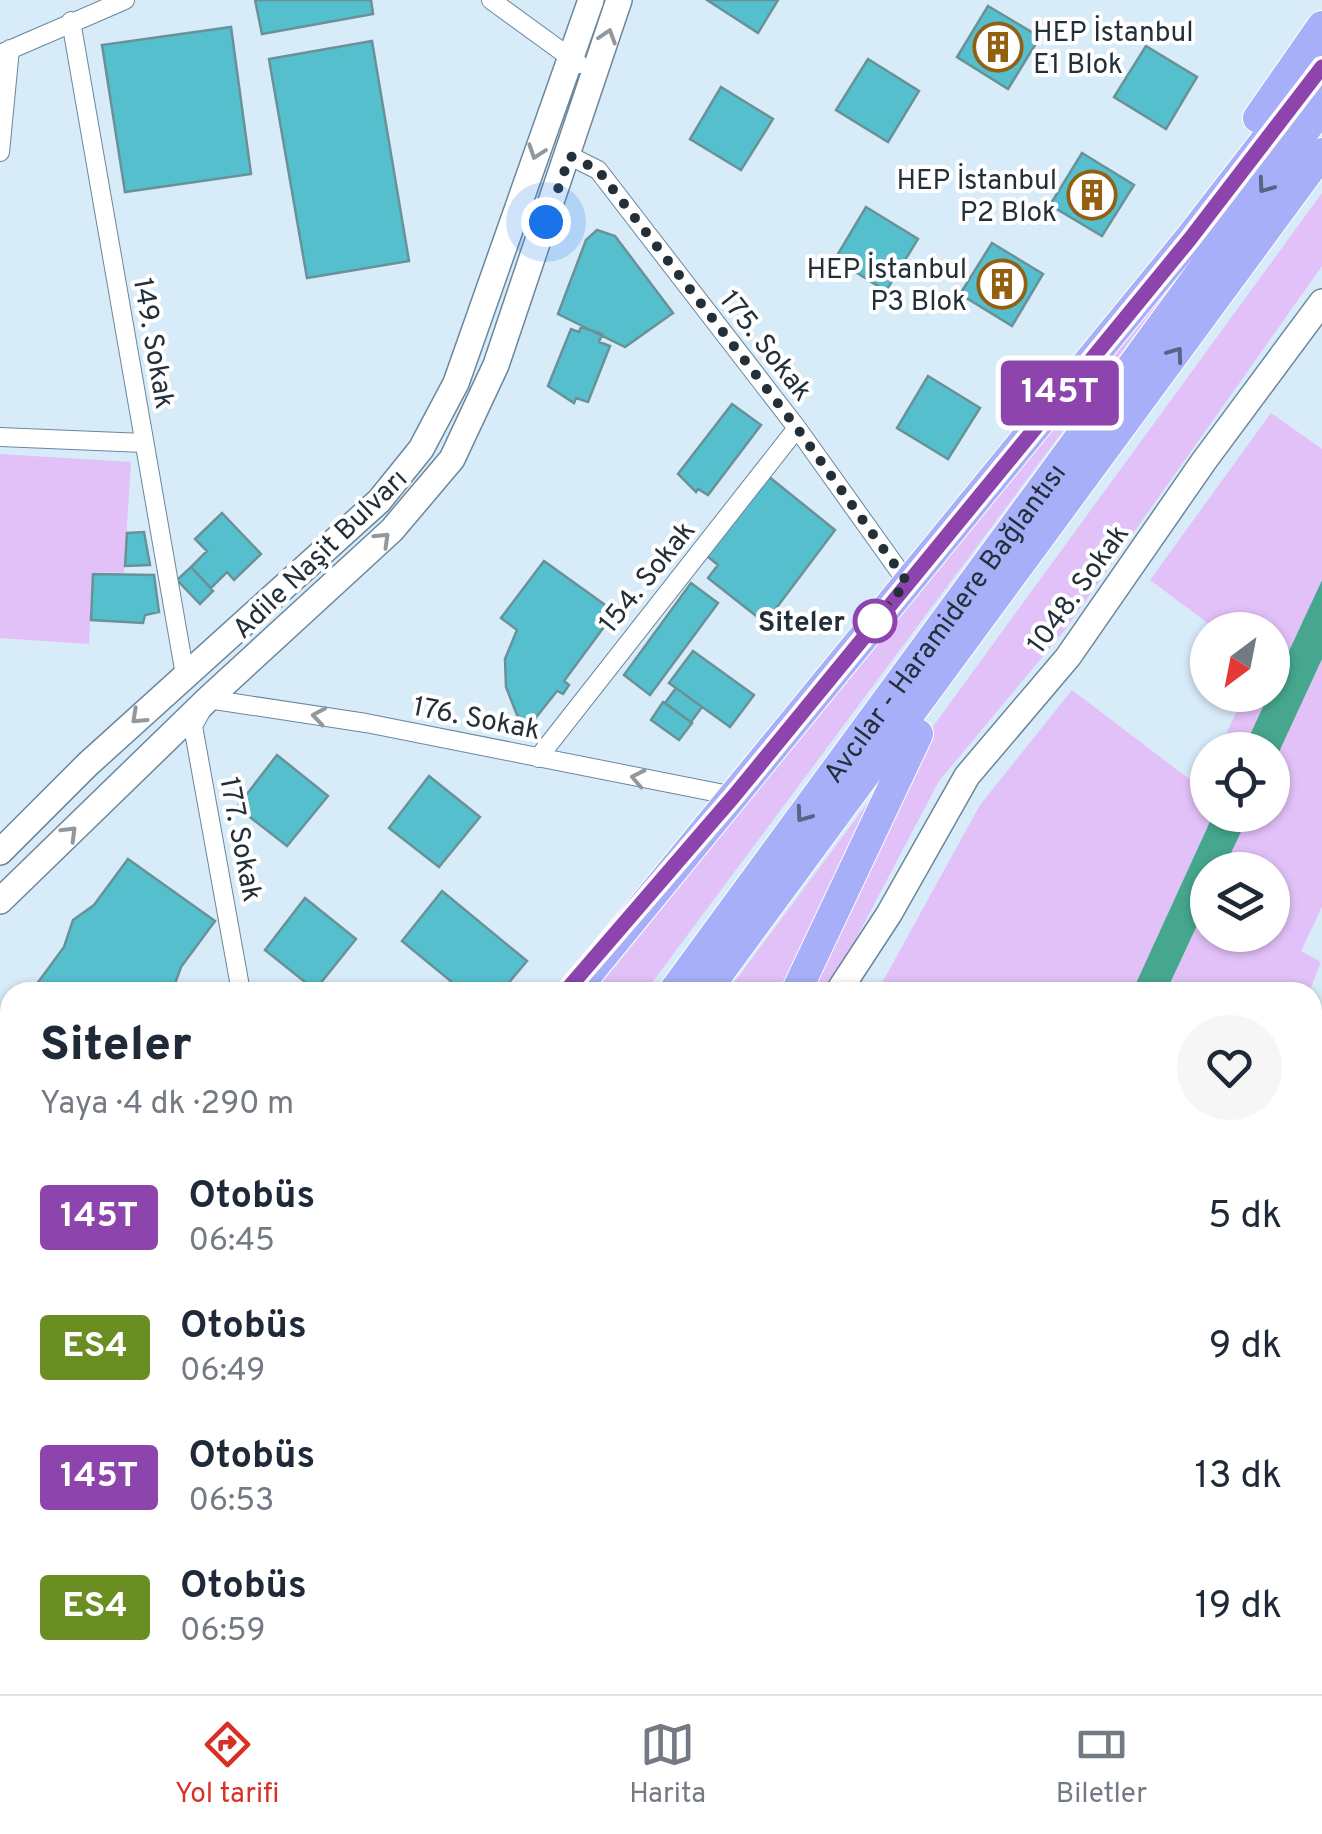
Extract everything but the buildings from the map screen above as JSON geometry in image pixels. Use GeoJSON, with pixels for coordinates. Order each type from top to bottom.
{"type":"FeatureCollection","features":[{"type":"Feature","properties":{"kind":"highway"},"geometry":{"type":"LineString","coordinates":[[1086,360],[1322,26]]}},
{"type":"Feature","properties":{"kind":"highway"},"geometry":{"type":"LineString","coordinates":[[580,981],[1086,360],[1190,239],[1322,67]]}},
{"type":"Feature","properties":{"kind":"highway","name":"Avcılar - Haramidere Bağlantısı"},"geometry":{"type":"LineString","coordinates":[[680,982],[1322,108]]}},
{"type":"Feature","properties":{"kind":"highway","name":"Avcılar - Haramidere Bağlantısı"},"geometry":{"type":"LineString","coordinates":[[712,982],[1322,153]]}},
{"type":"Feature","properties":{"kind":"highway"},"geometry":{"type":"LineString","coordinates":[[1288,201],[1322,171]]}},
{"type":"Feature","properties":{"kind":"highway"},"geometry":{"type":"LineString","coordinates":[[801,982],[909,748],[1034,566],[1056,517]]}},
{"type":"Feature","properties":{"kind":"main road","name":"Adile Naşit Bulvarı"},"geometry":{"type":"LineString","coordinates":[[0,852],[403,474],[456,383],[591,0]]}},
{"type":"Feature","properties":{"kind":"main road","name":"Adile Naşit Bulvarı"},"geometry":{"type":"LineString","coordinates":[[0,902],[208,699],[331,588],[430,490],[452,459],[496,365],[570,156],[619,0]]}},
{"type":"Feature","properties":{"kind":"main road","name":"1048. Sokak"},"geometry":{"type":"LineString","coordinates":[[889,914],[967,776],[1068,657],[1204,461],[1322,302]]}},
{"type":"Feature","properties":{"kind":"main road"},"geometry":{"type":"LineString","coordinates":[[310,564],[331,588]]}},
{"type":"Feature","properties":{"kind":"main road"},"geometry":{"type":"LineString","coordinates":[[185,675],[208,699]]}},
{"type":"Feature","properties":{"kind":"main road"},"geometry":{"type":"LineString","coordinates":[[845,982],[889,914]]}},
{"type":"Feature","properties":{"kind":"main road"},"geometry":{"type":"LineString","coordinates":[[858,982],[889,914]]}},
{"type":"Feature","properties":{"kind":"street"},"geometry":{"type":"LineString","coordinates":[[0,152],[5,51],[125,0]]}},
{"type":"Feature","properties":{"kind":"street"},"geometry":{"type":"LineString","coordinates":[[491,0],[568,60],[597,72]]}},
{"type":"Feature","properties":{"kind":"street","name":"149. Sokak"},"geometry":{"type":"LineString","coordinates":[[71,21],[185,675]]}},
{"type":"Feature","properties":{"kind":"street","name":"175. Sokak"},"geometry":{"type":"LineString","coordinates":[[570,156],[598,170],[797,428],[907,582]]}},
{"type":"Feature","properties":{"kind":"street","name":"154. Sokak"},"geometry":{"type":"LineString","coordinates":[[538,758],[797,428]]}},
{"type":"Feature","properties":{"kind":"street"},"geometry":{"type":"LineString","coordinates":[[0,437],[144,444]]}},
{"type":"Feature","properties":{"kind":"street","name":"176. Sokak"},"geometry":{"type":"LineString","coordinates":[[208,699],[366,723],[734,796]]}},
{"type":"Feature","properties":{"kind":"street","name":"177. Sokak"},"geometry":{"type":"LineString","coordinates":[[208,699],[192,726],[239,982]]}},
{"type":"Feature","properties":{"kind":"shaded area"},"geometry":{"type":"Polygon","coordinates":[[[1322,193],[1322,266],[1064,631],[939,781],[833,982],[812,982],[918,747],[1322,193]]]}},
{"type":"Feature","properties":{"kind":"shaded area"},"geometry":{"type":"Polygon","coordinates":[[[1218,223],[652,982],[602,982],[1218,223]]]}},
{"type":"Feature","properties":{"kind":"shaded area"},"geometry":{"type":"Polygon","coordinates":[[[1271,413],[1322,449],[1322,580],[1290,650],[1290,612],[1193,612],[1150,580],[1271,413]]]}},
{"type":"Feature","properties":{"kind":"shaded area"},"geometry":{"type":"Polygon","coordinates":[[[0,454],[131,462],[124,573],[92,572],[89,644],[0,638],[0,454]]]}},
{"type":"Feature","properties":{"kind":"shaded area"},"geometry":{"type":"Polygon","coordinates":[[[1322,580],[1322,659],[1288,732],[1251,732],[1261,712],[1290,712],[1290,649],[1322,580]]]}},
{"type":"Feature","properties":{"kind":"shaded area"},"geometry":{"type":"Polygon","coordinates":[[[1322,659],[1322,907],[1301,951],[1321,962],[1313,982],[1171,982],[1190,940],[1190,952],[1290,952],[1290,852],[1232,852],[1241,832],[1290,832],[1288,732],[1322,659]]]}},
{"type":"Feature","properties":{"kind":"shaded area"},"geometry":{"type":"Polygon","coordinates":[[[1072,690],[1190,780],[1190,832],[1205,832],[1196,852],[1190,852],[1190,865],[1137,982],[883,982],[980,805],[1072,690]]]}},
{"type":"Feature","properties":{"kind":"shaded area"},"geometry":{"type":"Polygon","coordinates":[[[1236,712],[1261,712],[1252,732],[1227,732],[1236,712]]]}},
{"type":"Feature","properties":{"kind":"shaded area"},"geometry":{"type":"Polygon","coordinates":[[[869,801],[789,982],[734,982],[869,801]]]}},
{"type":"Feature","properties":{"kind":"shaded area"},"geometry":{"type":"Polygon","coordinates":[[[1205,832],[1241,832],[1232,852],[1196,852],[1205,832]]]}},
{"type":"Feature","properties":{"kind":"shaded area"},"geometry":{"type":"Polygon","coordinates":[[[1190,865],[1190,940],[1171,982],[1137,982],[1190,865]]]}},
{"type":"Feature","properties":{"kind":"bus line","name":"145T"},"geometry":{"type":"LineString","coordinates":[[575,982],[734,796],[1086,360],[1190,239],[1322,67]]}},
{"type":"Feature","properties":{"kind":"place","name":"HEP İstanbul E1 Blok"},"geometry":{"type":"Point","coordinates":[998,47]}},
{"type":"Feature","properties":{"kind":"place","name":"HEP İstanbul P2 Blok"},"geometry":{"type":"Point","coordinates":[1092,195]}},
{"type":"Feature","properties":{"kind":"place","name":"HEP İstanbul P3 Blok"},"geometry":{"type":"Point","coordinates":[1002,284]}},
{"type":"Feature","properties":{"kind":"place","name":"Siteler"},"geometry":{"type":"Point","coordinates":[875,621]}},
{"type":"Feature","properties":{"kind":"route"},"geometry":{"type":"LineString","coordinates":[[546,222],[570,156],[586,160],[598,170],[887,550],[907,582],[875,621]]}}]}
